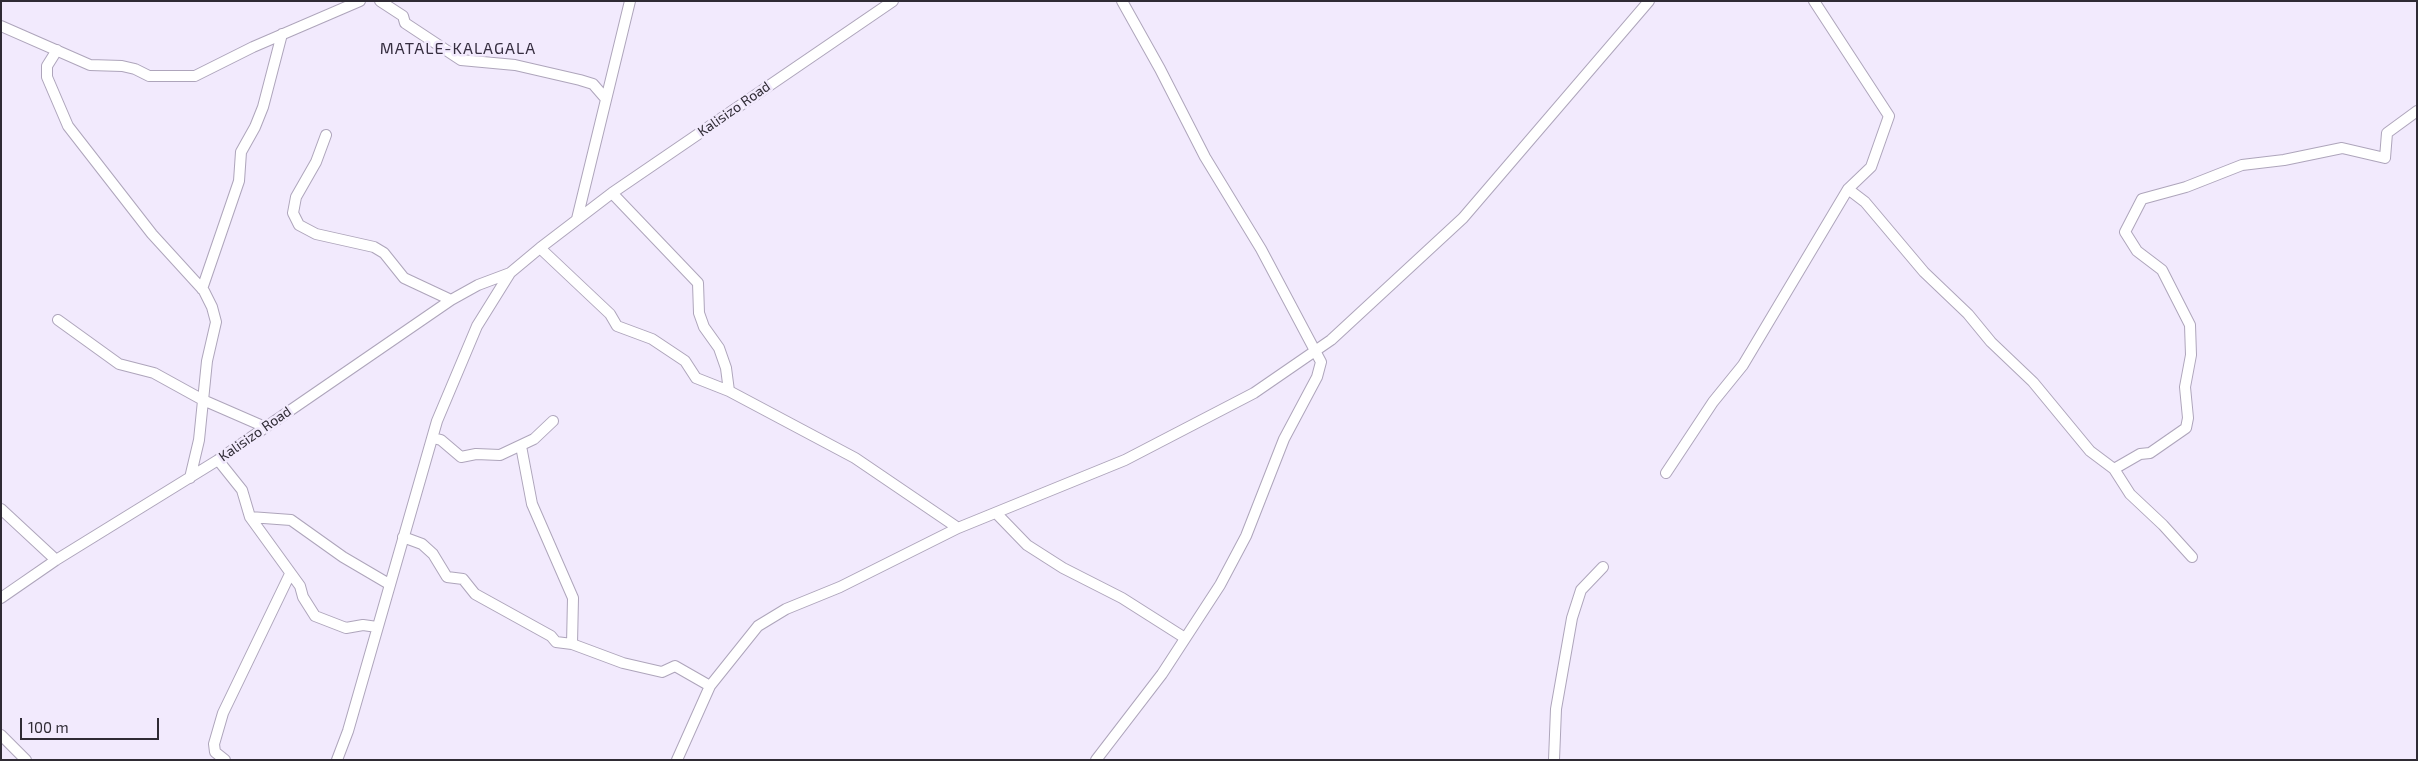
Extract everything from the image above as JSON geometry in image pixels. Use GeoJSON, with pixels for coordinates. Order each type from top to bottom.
{"type":"FeatureCollection","features":[{"type":"Feature","properties":{"kind":"street"},"geometry":{"type":"LineString","coordinates":[[1,26],[90,64],[122,66],[135,69],[149,76],[195,76],[282,34],[360,1]]}},
{"type":"Feature","properties":{"kind":"street"},"geometry":{"type":"LineString","coordinates":[[380,1],[403,16],[404,23],[461,60],[516,65],[580,80],[593,84],[606,99]]}},
{"type":"Feature","properties":{"kind":"street"},"geometry":{"type":"LineString","coordinates":[[577,219],[630,1]]}},
{"type":"Feature","properties":{"kind":"street","name":"Kalisizo Road"},"geometry":{"type":"LineString","coordinates":[[1,598],[56,560],[218,460],[451,300],[478,285],[510,273],[612,192],[893,1]]}},
{"type":"Feature","properties":{"kind":"street"},"geometry":{"type":"LineString","coordinates":[[1096,760],[1162,674],[1220,585],[1246,536],[1284,439],[1320,370],[1321,362],[1261,249],[1205,157],[1160,69],[1122,1]]}},
{"type":"Feature","properties":{"kind":"street"},"geometry":{"type":"LineString","coordinates":[[676,760],[710,686],[758,626],[786,609],[840,587],[958,528],[1125,460],[1254,393],[1331,340],[1463,218],[1649,1]]}},
{"type":"Feature","properties":{"kind":"street"},"geometry":{"type":"LineString","coordinates":[[1666,473],[1713,402],[1743,364],[1848,189],[1871,167],[1888,116],[1814,1]]}},
{"type":"Feature","properties":{"kind":"street"},"geometry":{"type":"LineString","coordinates":[[202,289],[239,181],[241,152],[255,127],[263,107],[282,34]]}},
{"type":"Feature","properties":{"kind":"street"},"geometry":{"type":"LineString","coordinates":[[57,50],[48,66],[47,77],[68,126],[152,234],[202,289],[212,308],[216,322],[207,361],[199,440],[190,478]]}},
{"type":"Feature","properties":{"kind":"street"},"geometry":{"type":"LineString","coordinates":[[2114,469],[2140,454],[2150,453],[2186,428],[2188,418],[2185,387],[2191,355],[2190,325],[2162,270],[2137,251],[2125,232],[2142,199],[2186,187],[2242,165],[2284,160],[2342,148],[2386,158],[2387,133],[2417,111]]}},
{"type":"Feature","properties":{"kind":"street"},"geometry":{"type":"LineString","coordinates":[[326,135],[316,162],[296,198],[293,213],[299,224],[316,234],[374,247],[384,253],[404,278],[451,300]]}},
{"type":"Feature","properties":{"kind":"street"},"geometry":{"type":"LineString","coordinates":[[1848,189],[1865,202],[1924,272],[1968,314],[1991,342],[2033,382],[2090,451],[2114,469],[2130,494],[2163,525],[2192,557]]}},
{"type":"Feature","properties":{"kind":"street"},"geometry":{"type":"LineString","coordinates":[[612,192],[698,283],[699,313],[704,328],[719,348],[726,368],[729,391]]}},
{"type":"Feature","properties":{"kind":"street"},"geometry":{"type":"LineString","coordinates":[[540,248],[610,314],[617,326],[652,339],[686,361],[696,378],[729,391],[854,458],[958,528]]}},
{"type":"Feature","properties":{"kind":"street"},"geometry":{"type":"LineString","coordinates":[[337,760],[348,731],[376,627],[444,406],[477,326],[510,273]]}},
{"type":"Feature","properties":{"kind":"street"},"geometry":{"type":"LineString","coordinates":[[58,320],[119,364],[154,373],[203,400],[265,427]]}},
{"type":"Feature","properties":{"kind":"street"},"geometry":{"type":"LineString","coordinates":[[433,438],[442,440],[460,457],[476,454],[500,455],[534,439],[553,422]]}},
{"type":"Feature","properties":{"kind":"street"},"geometry":{"type":"LineString","coordinates":[[521,446],[532,504],[573,598],[572,644]]}},
{"type":"Feature","properties":{"kind":"street"},"geometry":{"type":"LineString","coordinates":[[218,460],[242,490],[250,517],[300,586],[303,597],[315,616],[346,628],[362,625],[376,627]]}},
{"type":"Feature","properties":{"kind":"street"},"geometry":{"type":"LineString","coordinates":[[1,509],[56,560]]}},
{"type":"Feature","properties":{"kind":"street"},"geometry":{"type":"LineString","coordinates":[[996,513],[1027,545],[1063,568],[1122,598],[1185,638]]}},
{"type":"Feature","properties":{"kind":"street"},"geometry":{"type":"LineString","coordinates":[[250,517],[291,520],[343,557],[389,584]]}},
{"type":"Feature","properties":{"kind":"street"},"geometry":{"type":"LineString","coordinates":[[403,537],[422,544],[433,554],[447,576],[463,579],[475,594],[551,636],[556,642],[572,644],[623,663],[662,672],[675,666],[710,686]]}},
{"type":"Feature","properties":{"kind":"street"},"geometry":{"type":"LineString","coordinates":[[1554,760],[1556,709],[1572,618],[1580,590],[1603,566]]}},
{"type":"Feature","properties":{"kind":"street"},"geometry":{"type":"LineString","coordinates":[[225,760],[215,752],[214,744],[223,713],[290,574]]}},
{"type":"Feature","properties":{"kind":"street"},"geometry":{"type":"LineString","coordinates":[[1,735],[26,760]]}},
{"type":"Feature","properties":{"kind":"district","name":"MATALE-KALAGALA"},"geometry":{"type":"Point","coordinates":[458,49]}}]}
